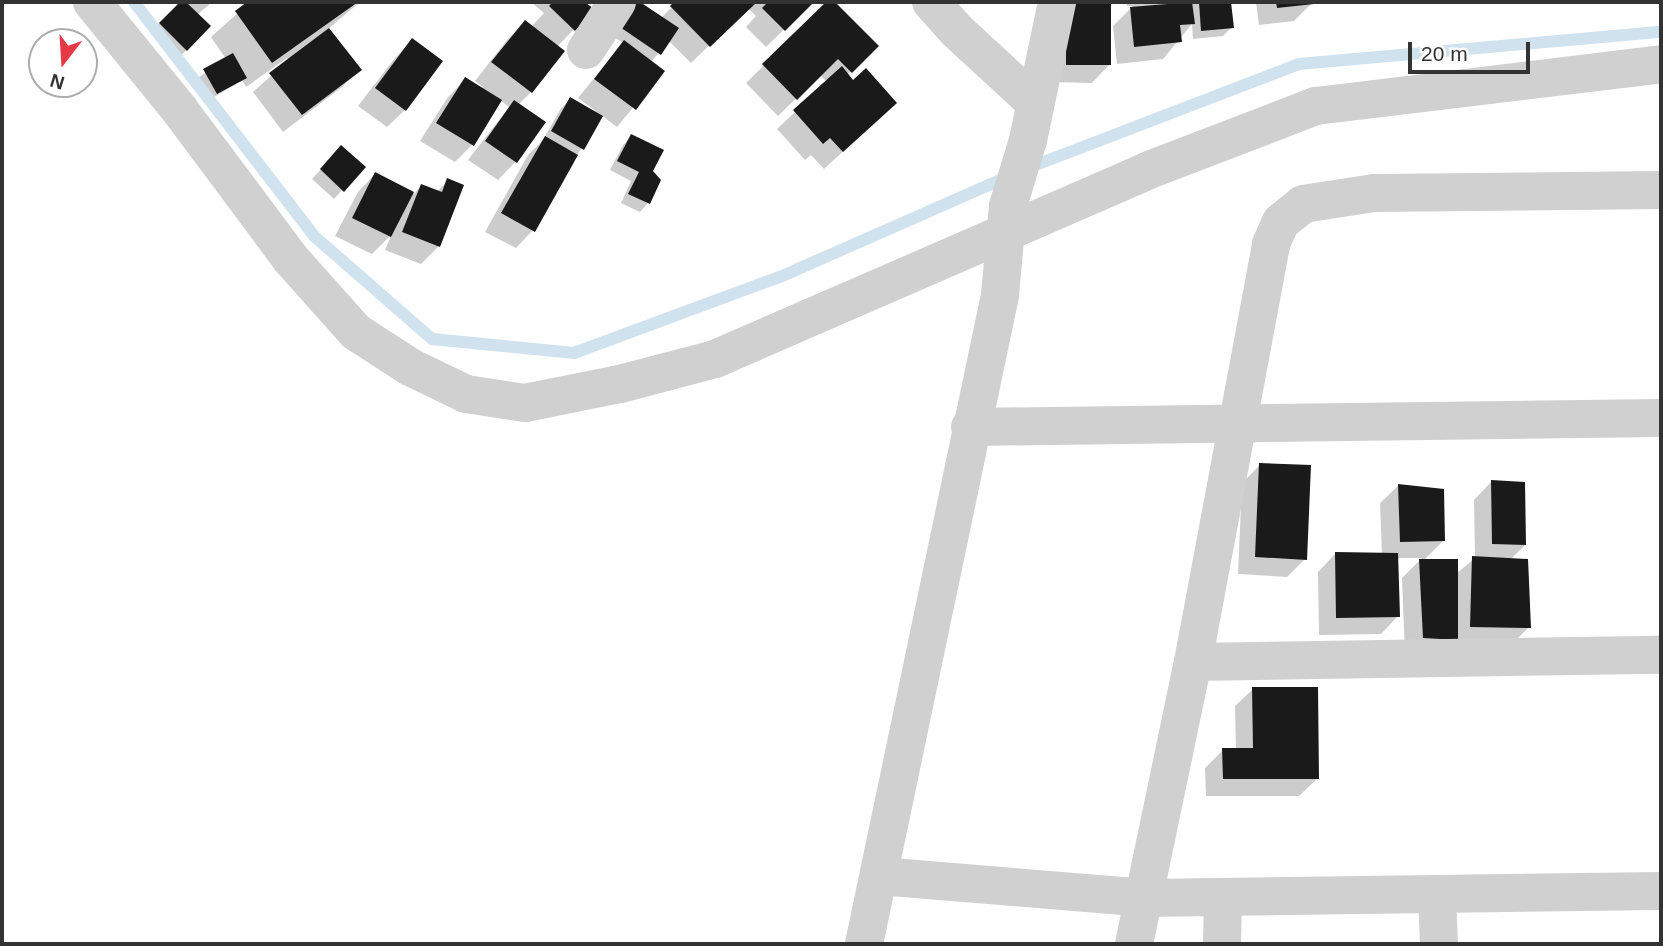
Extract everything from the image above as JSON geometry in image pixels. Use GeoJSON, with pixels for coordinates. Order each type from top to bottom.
{"type":"FeatureCollection","features":[{"type":"Feature","properties":{"kind":"street"},"geometry":{"type":"LineString","coordinates":[[92,2],[179,109],[290,258],[356,332],[410,367],[466,394],[525,403],[620,384],[715,359],[1007,220],[1149,170],[1316,106],[1661,64]]}},
{"type":"Feature","properties":{"kind":"street"},"geometry":{"type":"LineString","coordinates":[[586,50],[617,2]]}},
{"type":"Feature","properties":{"kind":"street"},"geometry":{"type":"LineString","coordinates":[[931,2],[956,30],[1034,102]]}},
{"type":"Feature","properties":{"kind":"street"},"geometry":{"type":"LineString","coordinates":[[863,944],[1000,295],[1007,220],[1028,140],[1057,2]]}},
{"type":"Feature","properties":{"kind":"street"},"geometry":{"type":"LineString","coordinates":[[1134,944],[1193,662],[1271,244],[1281,222],[1303,204],[1374,193],[1661,190]]}},
{"type":"Feature","properties":{"kind":"street"},"geometry":{"type":"LineString","coordinates":[[971,427],[1661,418]]}},
{"type":"Feature","properties":{"kind":"street"},"geometry":{"type":"LineString","coordinates":[[1193,662],[1661,655]]}},
{"type":"Feature","properties":{"kind":"street"},"geometry":{"type":"LineString","coordinates":[[878,876],[1144,898],[1661,891]]}},
{"type":"Feature","properties":{"kind":"street"},"geometry":{"type":"LineString","coordinates":[[1437,895],[1439,944]]}},
{"type":"Feature","properties":{"kind":"street"},"geometry":{"type":"LineString","coordinates":[[1222,944],[1223,898]]}},
{"type":"Feature","properties":{"kind":"building"},"geometry":{"type":"Polygon","coordinates":[[[180,2],[186,2],[211,26],[187,51],[159,23],[180,2]]]}},
{"type":"Feature","properties":{"kind":"building"},"geometry":{"type":"Polygon","coordinates":[[[247,2],[358,2],[272,63],[235,11],[247,2]]]}},
{"type":"Feature","properties":{"kind":"building"},"geometry":{"type":"Polygon","coordinates":[[[553,2],[585,2],[595,10],[575,31],[549,6],[553,2]]]}},
{"type":"Feature","properties":{"kind":"building"},"geometry":{"type":"Polygon","coordinates":[[[633,2],[640,2],[679,28],[661,55],[617,25],[633,2]]]}},
{"type":"Feature","properties":{"kind":"building"},"geometry":{"type":"Polygon","coordinates":[[[674,2],[757,2],[710,47],[670,6],[674,2]]]}},
{"type":"Feature","properties":{"kind":"building"},"geometry":{"type":"Polygon","coordinates":[[[768,2],[814,2],[785,31],[762,8],[768,2]]]}},
{"type":"Feature","properties":{"kind":"building"},"geometry":{"type":"Polygon","coordinates":[[[826,2],[835,2],[879,46],[852,73],[838,59],[797,100],[762,64],[826,2]]]}},
{"type":"Feature","properties":{"kind":"building"},"geometry":{"type":"Polygon","coordinates":[[[1192,2],[1195,24],[1180,25],[1182,42],[1134,47],[1130,7],[1192,2]]]}},
{"type":"Feature","properties":{"kind":"building"},"geometry":{"type":"Polygon","coordinates":[[[1199,2],[1231,2],[1234,28],[1201,31],[1199,2]]]}},
{"type":"Feature","properties":{"kind":"building"},"geometry":{"type":"Polygon","coordinates":[[[1276,2],[1314,2],[1314,4],[1277,8],[1276,2]]]}},
{"type":"Feature","properties":{"kind":"building"},"geometry":{"type":"Polygon","coordinates":[[[1066,4],[1111,4],[1111,65],[1066,65],[1066,4]]]}},
{"type":"Feature","properties":{"kind":"building"},"geometry":{"type":"Polygon","coordinates":[[[525,20],[565,51],[532,93],[491,62],[525,20]]]}},
{"type":"Feature","properties":{"kind":"building"},"geometry":{"type":"Polygon","coordinates":[[[329,28],[362,70],[302,115],[269,73],[329,28]]]}},
{"type":"Feature","properties":{"kind":"building"},"geometry":{"type":"Polygon","coordinates":[[[412,38],[443,61],[406,111],[375,88],[412,38]]]}},
{"type":"Feature","properties":{"kind":"building"},"geometry":{"type":"Polygon","coordinates":[[[624,40],[665,71],[636,110],[594,79],[624,40]]]}},
{"type":"Feature","properties":{"kind":"building"},"geometry":{"type":"Polygon","coordinates":[[[233,53],[247,78],[217,94],[203,69],[233,53]]]}},
{"type":"Feature","properties":{"kind":"building"},"geometry":{"type":"Polygon","coordinates":[[[842,66],[853,80],[866,68],[897,103],[843,152],[830,138],[823,144],[793,110],[842,66]]]}},
{"type":"Feature","properties":{"kind":"building"},"geometry":{"type":"Polygon","coordinates":[[[465,77],[502,100],[474,146],[436,123],[465,77]]]}},
{"type":"Feature","properties":{"kind":"building"},"geometry":{"type":"Polygon","coordinates":[[[570,97],[603,116],[584,150],[551,131],[570,97]]]}},
{"type":"Feature","properties":{"kind":"building"},"geometry":{"type":"Polygon","coordinates":[[[514,100],[546,122],[517,163],[485,141],[514,100]]]}},
{"type":"Feature","properties":{"kind":"building"},"geometry":{"type":"Polygon","coordinates":[[[631,134],[664,150],[653,171],[661,180],[650,204],[628,194],[639,172],[617,161],[631,134]]]}},
{"type":"Feature","properties":{"kind":"building"},"geometry":{"type":"Polygon","coordinates":[[[545,136],[578,155],[535,232],[501,213],[545,136]]]}},
{"type":"Feature","properties":{"kind":"building"},"geometry":{"type":"Polygon","coordinates":[[[341,145],[366,167],[344,192],[320,169],[341,145]]]}},
{"type":"Feature","properties":{"kind":"building"},"geometry":{"type":"Polygon","coordinates":[[[375,172],[414,192],[391,237],[352,218],[375,172]]]}},
{"type":"Feature","properties":{"kind":"building"},"geometry":{"type":"Polygon","coordinates":[[[447,178],[464,185],[440,247],[402,232],[421,184],[442,192],[447,178]]]}},
{"type":"Feature","properties":{"kind":"building"},"geometry":{"type":"Polygon","coordinates":[[[1259,463],[1311,465],[1307,560],[1255,557],[1259,463]]]}},
{"type":"Feature","properties":{"kind":"building"},"geometry":{"type":"Polygon","coordinates":[[[1491,480],[1525,482],[1526,545],[1492,544],[1491,480]]]}},
{"type":"Feature","properties":{"kind":"building"},"geometry":{"type":"Polygon","coordinates":[[[1398,484],[1444,489],[1445,541],[1400,542],[1398,484]]]}},
{"type":"Feature","properties":{"kind":"building"},"geometry":{"type":"Polygon","coordinates":[[[1335,552],[1398,553],[1400,617],[1336,618],[1335,552]]]}},
{"type":"Feature","properties":{"kind":"building"},"geometry":{"type":"Polygon","coordinates":[[[1472,556],[1528,559],[1531,628],[1470,627],[1472,556]]]}},
{"type":"Feature","properties":{"kind":"building"},"geometry":{"type":"Polygon","coordinates":[[[1419,559],[1458,559],[1458,640],[1423,638],[1419,559]]]}},
{"type":"Feature","properties":{"kind":"building"},"geometry":{"type":"Polygon","coordinates":[[[1252,687],[1318,687],[1319,779],[1223,779],[1222,748],[1253,748],[1252,687]]]}},
{"type":"Feature","properties":{"kind":"waterway"},"geometry":{"type":"LineString","coordinates":[[134,2],[314,236],[432,339],[574,353],[780,277],[1011,175]]}},
{"type":"Feature","properties":{"kind":"waterway"},"geometry":{"type":"LineString","coordinates":[[1028,168],[1299,64],[1661,32]]}}]}
